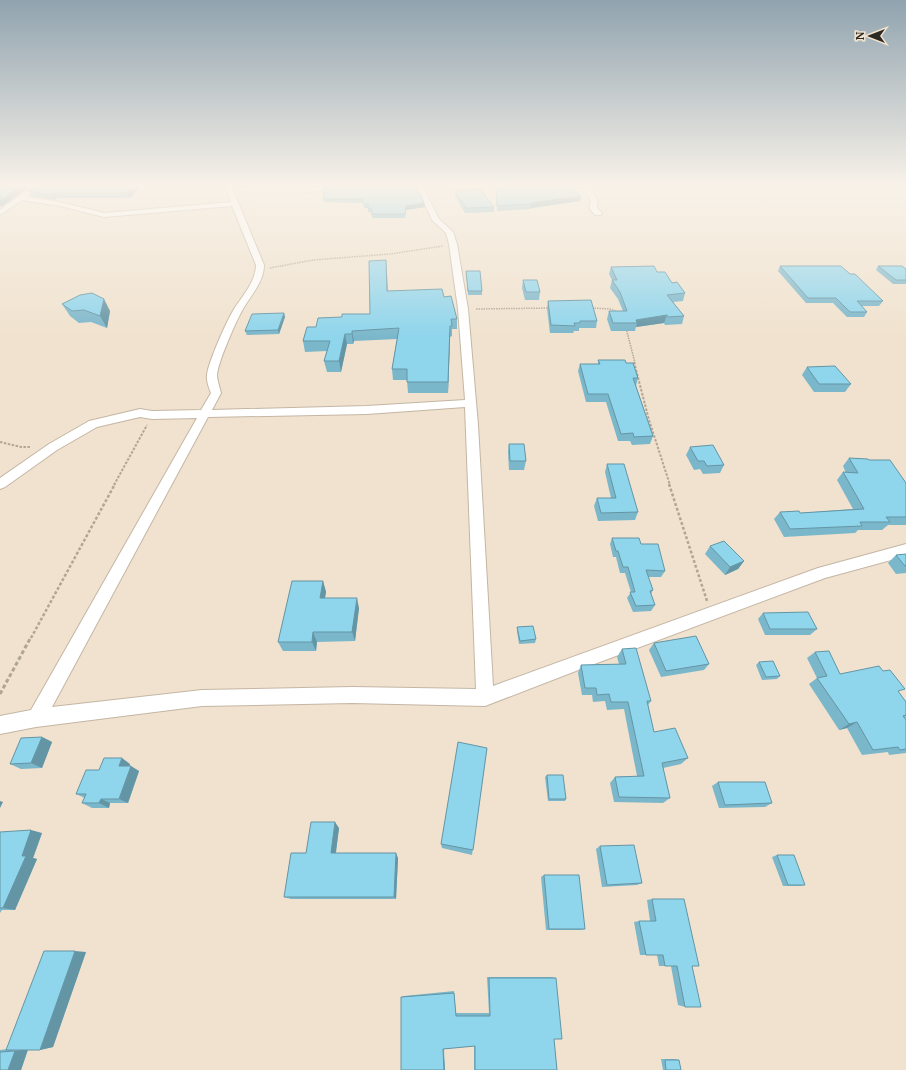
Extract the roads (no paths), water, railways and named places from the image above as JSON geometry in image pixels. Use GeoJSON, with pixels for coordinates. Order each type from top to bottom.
{"type":"FeatureCollection","features":[{"type":"Feature","properties":{"kind":"street"},"geometry":{"type":"LineString","coordinates":[[36,718],[216,393],[212,375],[223,341],[239,308],[249,295],[260,270],[258,257],[251,237]]}},
{"type":"Feature","properties":{"kind":"street"},"geometry":{"type":"LineString","coordinates":[[451,237],[463,309],[470,403],[485,698]]}},
{"type":"Feature","properties":{"kind":"street"},"geometry":{"type":"LineString","coordinates":[[0,484],[53,447],[93,424],[140,413],[152,415],[367,410],[470,403]]}},
{"type":"Feature","properties":{"kind":"street"},"geometry":{"type":"LineString","coordinates":[[0,725],[36,718],[202,698],[352,695],[485,698],[578,662],[823,572],[906,550]]}}]}
